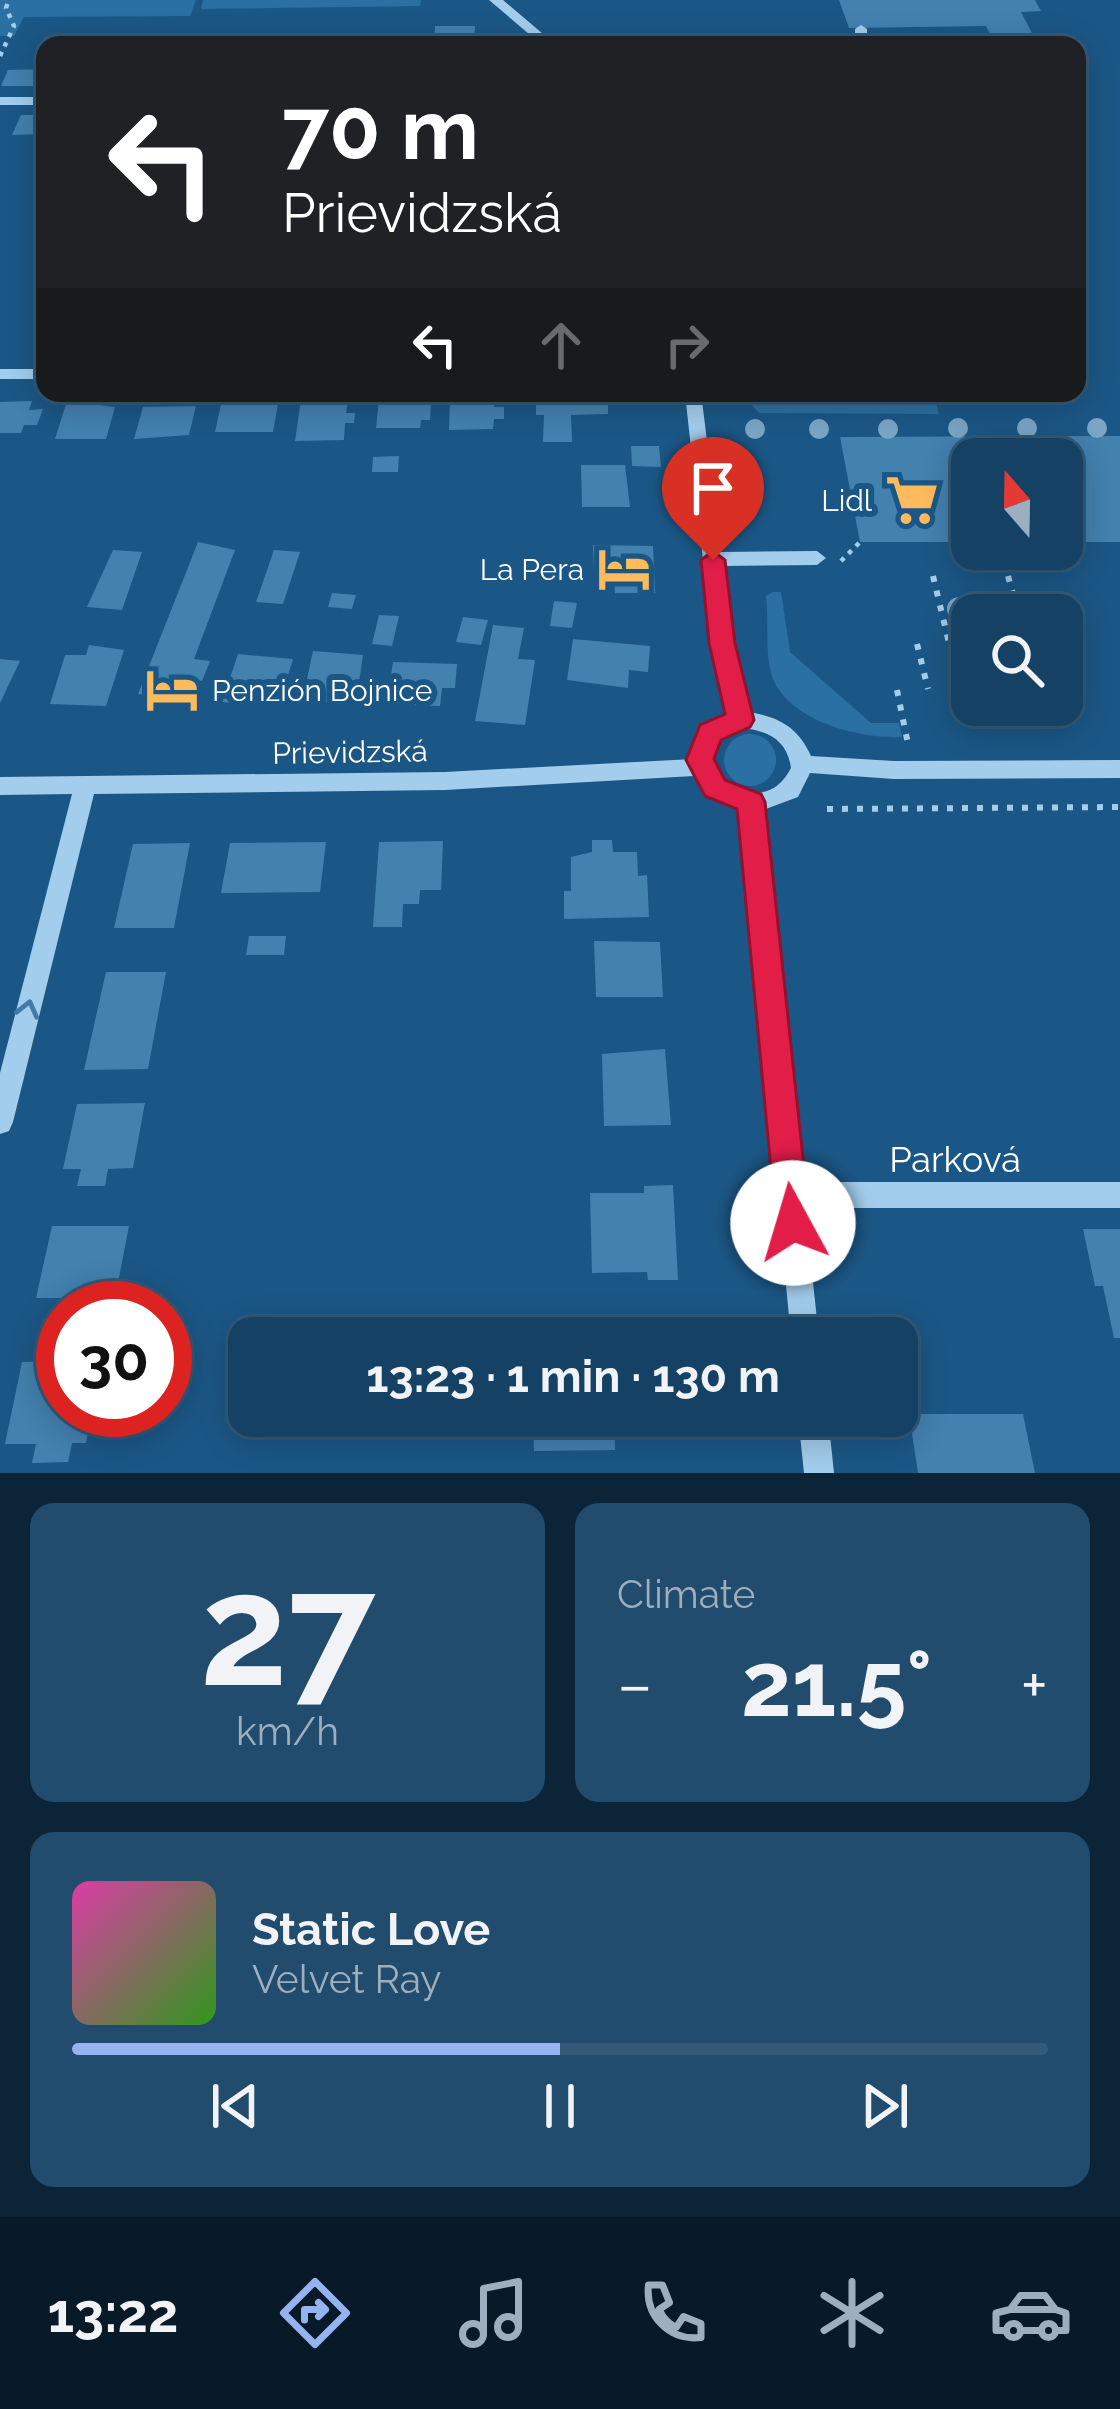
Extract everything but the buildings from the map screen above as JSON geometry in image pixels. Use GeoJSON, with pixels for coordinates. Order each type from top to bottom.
{"type":"FeatureCollection","features":[{"type":"Feature","properties":{"kind":"street"},"geometry":{"type":"LineString","coordinates":[[495,0],[539,36]]}},
{"type":"Feature","properties":{"kind":"street"},"geometry":{"type":"LineString","coordinates":[[861,28],[861,36]]}},
{"type":"Feature","properties":{"kind":"street"},"geometry":{"type":"LineString","coordinates":[[0,101],[36,100]]}},
{"type":"Feature","properties":{"kind":"street"},"geometry":{"type":"LineString","coordinates":[[0,374],[36,374]]}},
{"type":"Feature","properties":{"kind":"street"},"geometry":{"type":"LineString","coordinates":[[694,402],[722,643],[740,720]]}},
{"type":"Feature","properties":{"kind":"street"},"geometry":{"type":"LineString","coordinates":[[713,560],[817,558]]}},
{"type":"Feature","properties":{"kind":"street"},"geometry":{"type":"LineString","coordinates":[[740,720],[781,729],[797,746],[802,764],[790,791],[772,800],[751,802],[723,794],[701,767],[701,748],[710,733],[740,720]]}},
{"type":"Feature","properties":{"kind":"street"},"geometry":{"type":"LineString","coordinates":[[802,764],[895,770],[1120,769]]}},
{"type":"Feature","properties":{"kind":"street","name":"Prievidzská"},"geometry":{"type":"LineString","coordinates":[[0,786],[445,782],[701,767]]}},
{"type":"Feature","properties":{"kind":"street"},"geometry":{"type":"LineString","coordinates":[[0,1123],[85,785]]}},
{"type":"Feature","properties":{"kind":"street"},"geometry":{"type":"LineString","coordinates":[[751,802],[803,1317]]}},
{"type":"Feature","properties":{"kind":"street","name":"Parková"},"geometry":{"type":"LineString","coordinates":[[790,1195],[1120,1195]]}},
{"type":"Feature","properties":{"kind":"street"},"geometry":{"type":"LineString","coordinates":[[815,1437],[819,1473]]}},
{"type":"Feature","properties":{"kind":"path"},"geometry":{"type":"LineString","coordinates":[[0,56],[14,26],[6,8],[9,0]]}},
{"type":"Feature","properties":{"kind":"path"},"geometry":{"type":"LineString","coordinates":[[933,576],[949,643]]}},
{"type":"Feature","properties":{"kind":"path"},"geometry":{"type":"LineString","coordinates":[[1007,576],[1012,594]]}},
{"type":"Feature","properties":{"kind":"path"},"geometry":{"type":"LineString","coordinates":[[917,644],[928,689]]}},
{"type":"Feature","properties":{"kind":"path"},"geometry":{"type":"LineString","coordinates":[[897,690],[908,744]]}},
{"type":"Feature","properties":{"kind":"path"},"geometry":{"type":"LineString","coordinates":[[826,809],[1120,808]]}},
{"type":"Feature","properties":{"kind":"shaded area"},"geometry":{"type":"Polygon","coordinates":[[[0,0],[196,0],[190,16],[24,17],[14,36],[0,36],[0,0]]]}},
{"type":"Feature","properties":{"kind":"shaded area"},"geometry":{"type":"Polygon","coordinates":[[[203,0],[421,0],[420,6],[201,9],[203,0]]]}},
{"type":"Feature","properties":{"kind":"shaded area"},"geometry":{"type":"Polygon","coordinates":[[[749,402],[936,402],[939,414],[759,413],[749,402]]]}},
{"type":"Feature","properties":{"kind":"shaded area"},"geometry":{"type":"Polygon","coordinates":[[[781,592],[790,652],[871,723],[899,723],[902,737],[846,730],[791,704],[771,673],[768,655],[766,596],[781,592]]]}},
{"type":"Feature","properties":{"kind":"shaded area"},"geometry":{"type":"Polygon","coordinates":[[[750,734],[768,742],[776,760],[768,778],[750,786],[732,778],[724,760],[732,742],[750,734]]]}},
{"type":"Feature","properties":{"kind":"place","name":"Lidl"},"geometry":{"type":"Point","coordinates":[912,500]}},
{"type":"Feature","properties":{"kind":"place","name":"La Pera"},"geometry":{"type":"Point","coordinates":[624,569]}},
{"type":"Feature","properties":{"kind":"place","name":"Penzión Bojnice"},"geometry":{"type":"Point","coordinates":[172,690]}},
{"type":"Feature","properties":{"kind":"route"},"geometry":{"type":"LineString","coordinates":[[713,560],[722,643],[740,720],[710,733],[700,760],[715,788],[751,802],[793,1223]]}}]}
